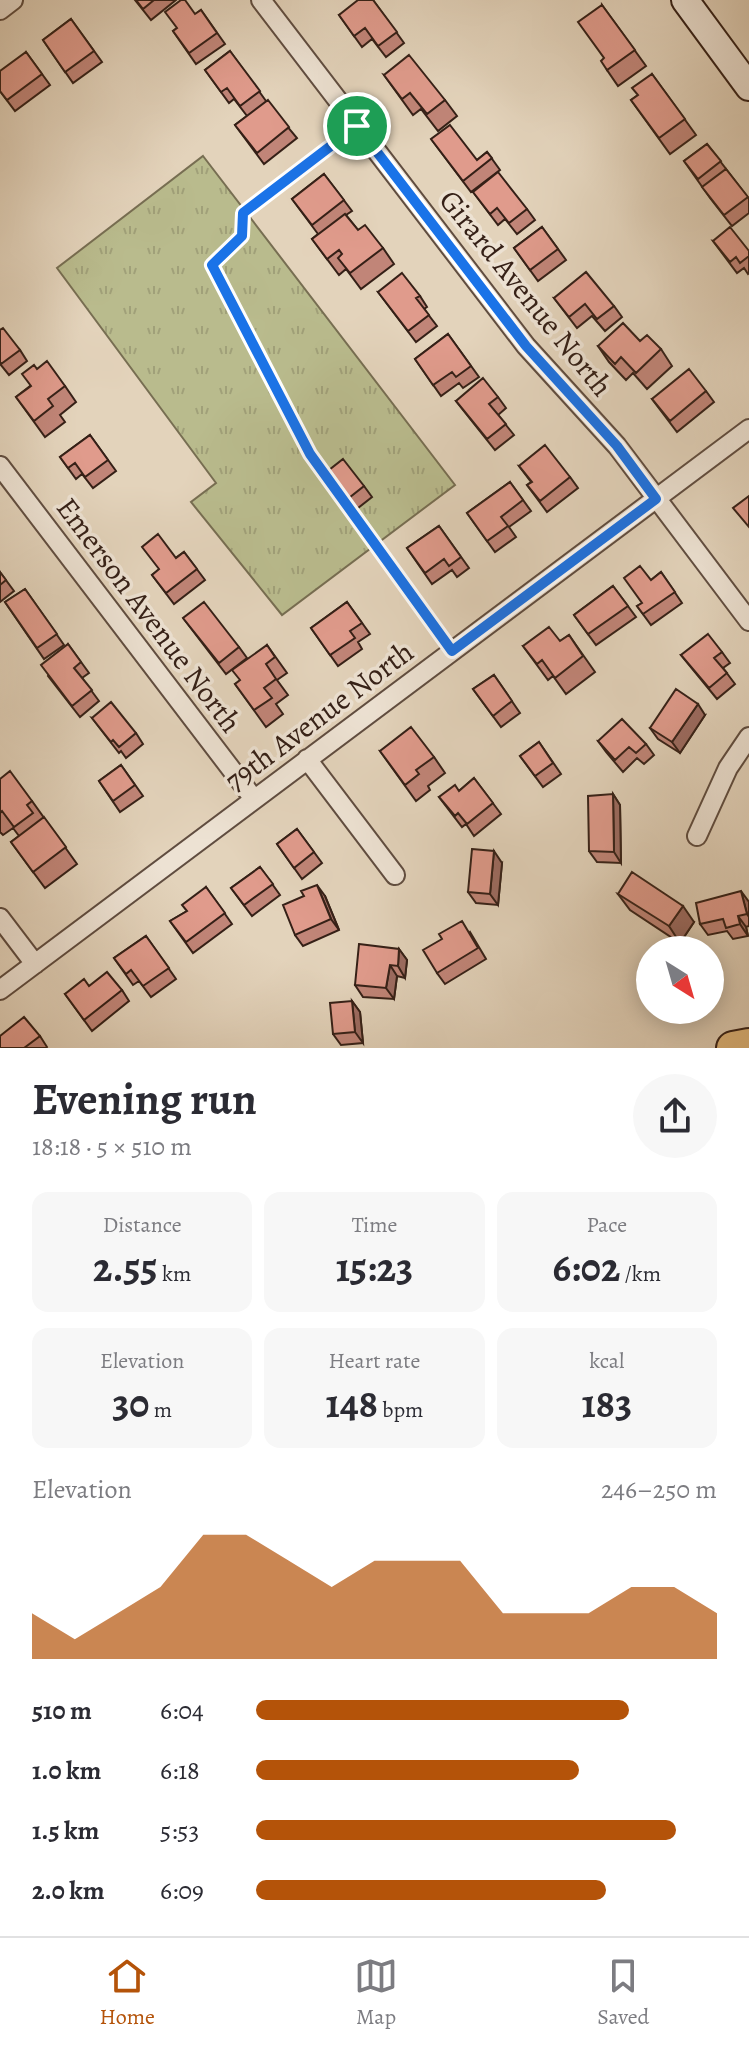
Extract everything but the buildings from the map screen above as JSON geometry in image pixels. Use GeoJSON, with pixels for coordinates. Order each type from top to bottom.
{"type":"FeatureCollection","features":[{"type":"Feature","properties":{"kind":"highway"},"geometry":{"type":"LineString","coordinates":[[733,1048],[749,1045]]}},
{"type":"Feature","properties":{"kind":"street"},"geometry":{"type":"LineString","coordinates":[[0,10],[13,0]]}},
{"type":"Feature","properties":{"kind":"street","name":"Girard Avenue North"},"geometry":{"type":"LineString","coordinates":[[261,0],[526,346],[617,446],[749,621]]}},
{"type":"Feature","properties":{"kind":"street"},"geometry":{"type":"LineString","coordinates":[[685,0],[748,84]]}},
{"type":"Feature","properties":{"kind":"street","name":"79th Avenue North"},"geometry":{"type":"LineString","coordinates":[[0,990],[749,429]]}},
{"type":"Feature","properties":{"kind":"street","name":"Emerson Avenue North"},"geometry":{"type":"LineString","coordinates":[[0,466],[254,799]]}},
{"type":"Feature","properties":{"kind":"street"},"geometry":{"type":"LineString","coordinates":[[697,836],[728,768],[749,737]]}},
{"type":"Feature","properties":{"kind":"street"},"geometry":{"type":"LineString","coordinates":[[307,759],[395,875]]}},
{"type":"Feature","properties":{"kind":"street"},"geometry":{"type":"LineString","coordinates":[[0,918],[35,964]]}},
{"type":"Feature","properties":{"kind":"path"},"geometry":{"type":"LineString","coordinates":[[357,126],[243,213],[242,236],[212,265],[310,454],[452,651]]}},
{"type":"Feature","properties":{"kind":"green space"},"geometry":{"type":"Polygon","coordinates":[[[203,156],[455,485],[282,615],[191,502],[216,483],[57,268],[203,156]]]}},
{"type":"Feature","properties":{"kind":"route"},"geometry":{"type":"LineString","coordinates":[[357,126],[526,346],[617,446],[656,499],[452,651],[310,454],[212,265],[242,236],[243,213],[357,126]]}}]}
